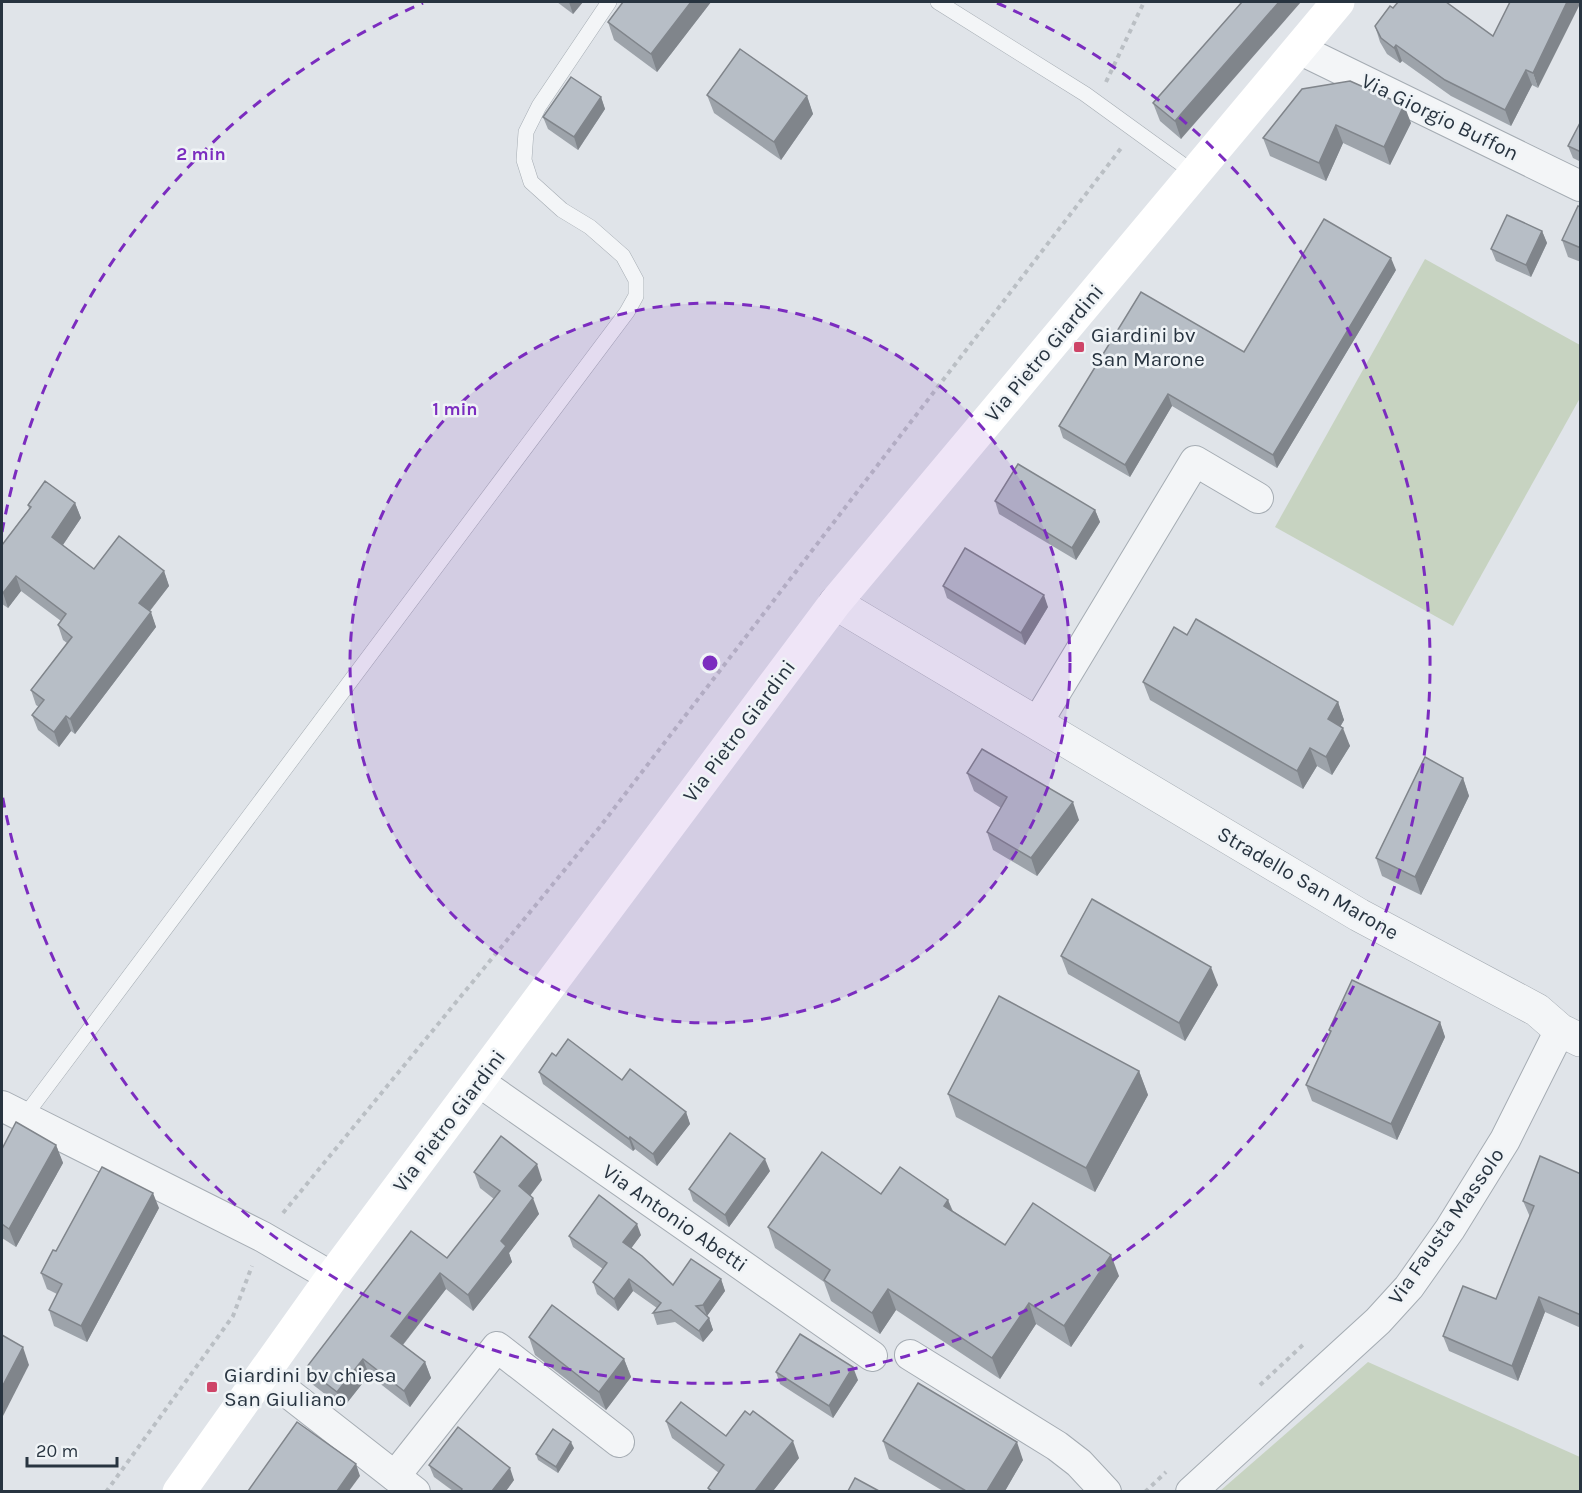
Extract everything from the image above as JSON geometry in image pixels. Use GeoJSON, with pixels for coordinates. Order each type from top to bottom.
{"type":"FeatureCollection","features":[{"type":"Feature","properties":{"kind":"main road","name":"Via Pietro Giardini"},"geometry":{"type":"LineString","coordinates":[[179,1491],[332,1277],[835,603],[1338,2]]}},
{"type":"Feature","properties":{"kind":"street","name":"Via Giorgio Buffon"},"geometry":{"type":"LineString","coordinates":[[1299,49],[1581,186]]}},
{"type":"Feature","properties":{"kind":"street"},"geometry":{"type":"LineString","coordinates":[[1037,723],[1195,461],[1258,498]]}},
{"type":"Feature","properties":{"kind":"street","name":"Stradello San Marone"},"geometry":{"type":"LineString","coordinates":[[835,603],[1359,915],[1537,1010],[1570,1035]]}},
{"type":"Feature","properties":{"kind":"street","name":"Via Fausta Massolo"},"geometry":{"type":"LineString","coordinates":[[1191,1491],[1378,1321],[1409,1287],[1450,1229],[1570,1035]]}},
{"type":"Feature","properties":{"kind":"street","name":"Via Antonio Abetti"},"geometry":{"type":"LineString","coordinates":[[478,1081],[872,1356]]}},
{"type":"Feature","properties":{"kind":"street"},"geometry":{"type":"LineString","coordinates":[[13,1112],[263,1237],[332,1277]]}},
{"type":"Feature","properties":{"kind":"street"},"geometry":{"type":"LineString","coordinates":[[264,1374],[405,1484],[497,1347],[618,1442]]}},
{"type":"Feature","properties":{"kind":"street"},"geometry":{"type":"LineString","coordinates":[[910,1355],[1057,1446],[1079,1463],[1106,1491]]}},
{"type":"Feature","properties":{"kind":"lane"},"geometry":{"type":"LineString","coordinates":[[13,1112],[627,312],[636,296],[636,280],[623,256],[590,228],[562,210],[531,182],[524,160],[525,132],[539,106],[609,2]]}},
{"type":"Feature","properties":{"kind":"lane"},"geometry":{"type":"LineString","coordinates":[[938,2],[1085,94],[1194,172]]}},
{"type":"Feature","properties":{"kind":"path"},"geometry":{"type":"LineString","coordinates":[[1106,84],[1144,2]]}},
{"type":"Feature","properties":{"kind":"path"},"geometry":{"type":"LineString","coordinates":[[106,1491],[233,1316],[263,1237],[599,828],[1135,130]]}},
{"type":"Feature","properties":{"kind":"path"},"geometry":{"type":"LineString","coordinates":[[1259,1386],[1311,1338]]}},
{"type":"Feature","properties":{"kind":"path"},"geometry":{"type":"LineString","coordinates":[[1145,1491],[1172,1467]]}},
{"type":"Feature","properties":{"kind":"green space"},"geometry":{"type":"Polygon","coordinates":[[[1425,259],[1580,345],[1580,398],[1453,626],[1275,527],[1425,259]]]}},
{"type":"Feature","properties":{"kind":"green space"},"geometry":{"type":"Polygon","coordinates":[[[1368,1362],[1580,1457],[1580,1491],[1220,1491],[1368,1362]]]}},
{"type":"Feature","properties":{"kind":"building"},"geometry":{"type":"Polygon","coordinates":[[[623,2],[691,2],[651,54],[608,22],[623,2]]]}},
{"type":"Feature","properties":{"kind":"building"},"geometry":{"type":"Polygon","coordinates":[[[1242,2],[1279,2],[1175,121],[1153,103],[1242,2]]]}},
{"type":"Feature","properties":{"kind":"building"},"geometry":{"type":"Polygon","coordinates":[[[1398,2],[1446,2],[1493,36],[1510,2],[1567,2],[1533,73],[1526,70],[1505,110],[1445,80],[1396,45],[1394,48],[1381,38],[1375,26],[1390,6],[1393,8],[1398,2]]]}},
{"type":"Feature","properties":{"kind":"building"},"geometry":{"type":"Polygon","coordinates":[[[740,49],[807,96],[774,142],[707,95],[740,49]]]}},
{"type":"Feature","properties":{"kind":"building"},"geometry":{"type":"Polygon","coordinates":[[[571,77],[601,97],[574,137],[543,117],[571,77]]]}},
{"type":"Feature","properties":{"kind":"building"},"geometry":{"type":"Polygon","coordinates":[[[1350,81],[1404,105],[1384,147],[1336,125],[1319,163],[1263,138],[1302,89],[1350,81]]]}},
{"type":"Feature","properties":{"kind":"building"},"geometry":{"type":"Polygon","coordinates":[[[1581,121],[1581,152],[1568,146],[1581,121]]]}},
{"type":"Feature","properties":{"kind":"building"},"geometry":{"type":"Polygon","coordinates":[[[1578,206],[1581,207],[1581,248],[1562,240],[1578,206]]]}},
{"type":"Feature","properties":{"kind":"building"},"geometry":{"type":"Polygon","coordinates":[[[1507,215],[1542,231],[1526,265],[1491,249],[1507,215]]]}},
{"type":"Feature","properties":{"kind":"building"},"geometry":{"type":"Polygon","coordinates":[[[1324,219],[1391,258],[1273,455],[1168,394],[1125,465],[1059,426],[1141,292],[1244,352],[1324,219]]]}},
{"type":"Feature","properties":{"kind":"building"},"geometry":{"type":"Polygon","coordinates":[[[1018,464],[1095,510],[1072,548],[995,501],[1018,464]]]}},
{"type":"Feature","properties":{"kind":"building"},"geometry":{"type":"Polygon","coordinates":[[[45,481],[75,503],[52,537],[94,569],[119,536],[164,571],[139,603],[151,612],[70,719],[66,716],[54,732],[32,715],[44,700],[31,690],[72,637],[58,625],[66,614],[16,576],[2,593],[2,545],[31,507],[28,505],[45,481]]]}},
{"type":"Feature","properties":{"kind":"building"},"geometry":{"type":"Polygon","coordinates":[[[965,548],[1044,595],[1021,633],[943,586],[965,548]]]}},
{"type":"Feature","properties":{"kind":"building"},"geometry":{"type":"Polygon","coordinates":[[[1196,619],[1338,702],[1328,719],[1343,728],[1326,757],[1310,748],[1297,771],[1143,682],[1174,627],[1187,635],[1196,619]]]}},
{"type":"Feature","properties":{"kind":"building"},"geometry":{"type":"Polygon","coordinates":[[[982,749],[1073,802],[1031,858],[987,832],[1007,797],[967,773],[982,749]]]}},
{"type":"Feature","properties":{"kind":"building"},"geometry":{"type":"Polygon","coordinates":[[[1425,757],[1463,778],[1415,877],[1376,858],[1425,757]]]}},
{"type":"Feature","properties":{"kind":"building"},"geometry":{"type":"Polygon","coordinates":[[[1092,899],[1211,967],[1179,1023],[1061,956],[1092,899]]]}},
{"type":"Feature","properties":{"kind":"building"},"geometry":{"type":"Polygon","coordinates":[[[1352,980],[1440,1022],[1391,1124],[1306,1085],[1352,980]]]}},
{"type":"Feature","properties":{"kind":"building"},"geometry":{"type":"Polygon","coordinates":[[[999,996],[1139,1071],[1086,1168],[948,1094],[999,996]]]}},
{"type":"Feature","properties":{"kind":"building"},"geometry":{"type":"Polygon","coordinates":[[[568,1039],[622,1080],[630,1069],[686,1112],[653,1154],[630,1137],[629,1139],[539,1072],[552,1053],[556,1056],[568,1039]]]}},
{"type":"Feature","properties":{"kind":"building"},"geometry":{"type":"Polygon","coordinates":[[[16,1122],[56,1145],[9,1229],[2,1224],[2,1149],[16,1122]]]}},
{"type":"Feature","properties":{"kind":"building"},"geometry":{"type":"Polygon","coordinates":[[[730,1133],[765,1159],[725,1215],[689,1189],[730,1133]]]}},
{"type":"Feature","properties":{"kind":"building"},"geometry":{"type":"Polygon","coordinates":[[[501,1136],[537,1164],[519,1186],[533,1198],[501,1241],[506,1246],[468,1295],[440,1273],[391,1336],[425,1362],[404,1391],[363,1359],[337,1392],[306,1368],[411,1231],[447,1258],[500,1191],[474,1172],[501,1136]]]}},
{"type":"Feature","properties":{"kind":"building"},"geometry":{"type":"Polygon","coordinates":[[[822,1152],[881,1194],[900,1167],[948,1200],[944,1206],[1005,1245],[1033,1203],[1111,1255],[1064,1326],[1029,1303],[992,1358],[888,1289],[872,1313],[824,1280],[830,1270],[768,1227],[822,1152]]]}},
{"type":"Feature","properties":{"kind":"building"},"geometry":{"type":"Polygon","coordinates":[[[1540,1156],[1581,1174],[1581,1315],[1539,1297],[1512,1366],[1443,1336],[1463,1286],[1496,1299],[1534,1206],[1523,1201],[1540,1156]]]}},
{"type":"Feature","properties":{"kind":"building"},"geometry":{"type":"Polygon","coordinates":[[[102,1167],[153,1193],[81,1326],[49,1310],[62,1284],[41,1273],[53,1250],[56,1251],[102,1167]]]}},
{"type":"Feature","properties":{"kind":"building"},"geometry":{"type":"Polygon","coordinates":[[[599,1195],[637,1224],[623,1242],[673,1285],[691,1259],[721,1279],[703,1305],[696,1306],[709,1318],[699,1331],[671,1310],[653,1313],[661,1303],[629,1279],[614,1299],[593,1282],[607,1263],[569,1236],[599,1195]]]}},
{"type":"Feature","properties":{"kind":"building"},"geometry":{"type":"Polygon","coordinates":[[[552,1305],[624,1359],[599,1392],[529,1337],[552,1305]]]}},
{"type":"Feature","properties":{"kind":"building"},"geometry":{"type":"Polygon","coordinates":[[[800,1334],[853,1367],[829,1406],[776,1372],[800,1334]]]}},
{"type":"Feature","properties":{"kind":"building"},"geometry":{"type":"Polygon","coordinates":[[[2,1335],[23,1347],[2,1387],[2,1335]]]}},
{"type":"Feature","properties":{"kind":"building"},"geometry":{"type":"Polygon","coordinates":[[[918,1383],[1017,1442],[987,1491],[966,1491],[883,1441],[918,1383]]]}},
{"type":"Feature","properties":{"kind":"building"},"geometry":{"type":"Polygon","coordinates":[[[681,1402],[726,1436],[745,1411],[750,1415],[753,1411],[793,1441],[755,1491],[712,1491],[708,1488],[724,1465],[666,1421],[681,1402]]]}},
{"type":"Feature","properties":{"kind":"building"},"geometry":{"type":"Polygon","coordinates":[[[297,1422],[356,1464],[337,1491],[248,1491],[297,1422]]]}},
{"type":"Feature","properties":{"kind":"building"},"geometry":{"type":"Polygon","coordinates":[[[458,1427],[510,1468],[492,1491],[461,1491],[462,1489],[429,1465],[458,1427]]]}},
{"type":"Feature","properties":{"kind":"building"},"geometry":{"type":"Polygon","coordinates":[[[553,1429],[571,1442],[556,1467],[536,1454],[553,1429]]]}},
{"type":"Feature","properties":{"kind":"building"},"geometry":{"type":"Polygon","coordinates":[[[855,1478],[879,1491],[848,1491],[855,1478]]]}},
{"type":"Feature","properties":{"kind":"place","name":"Giardini bv San Marone"},"geometry":{"type":"Point","coordinates":[1079,347]}},
{"type":"Feature","properties":{"kind":"place","name":"Giardini bv chiesa San Giuliano"},"geometry":{"type":"Point","coordinates":[212,1387]}}]}
